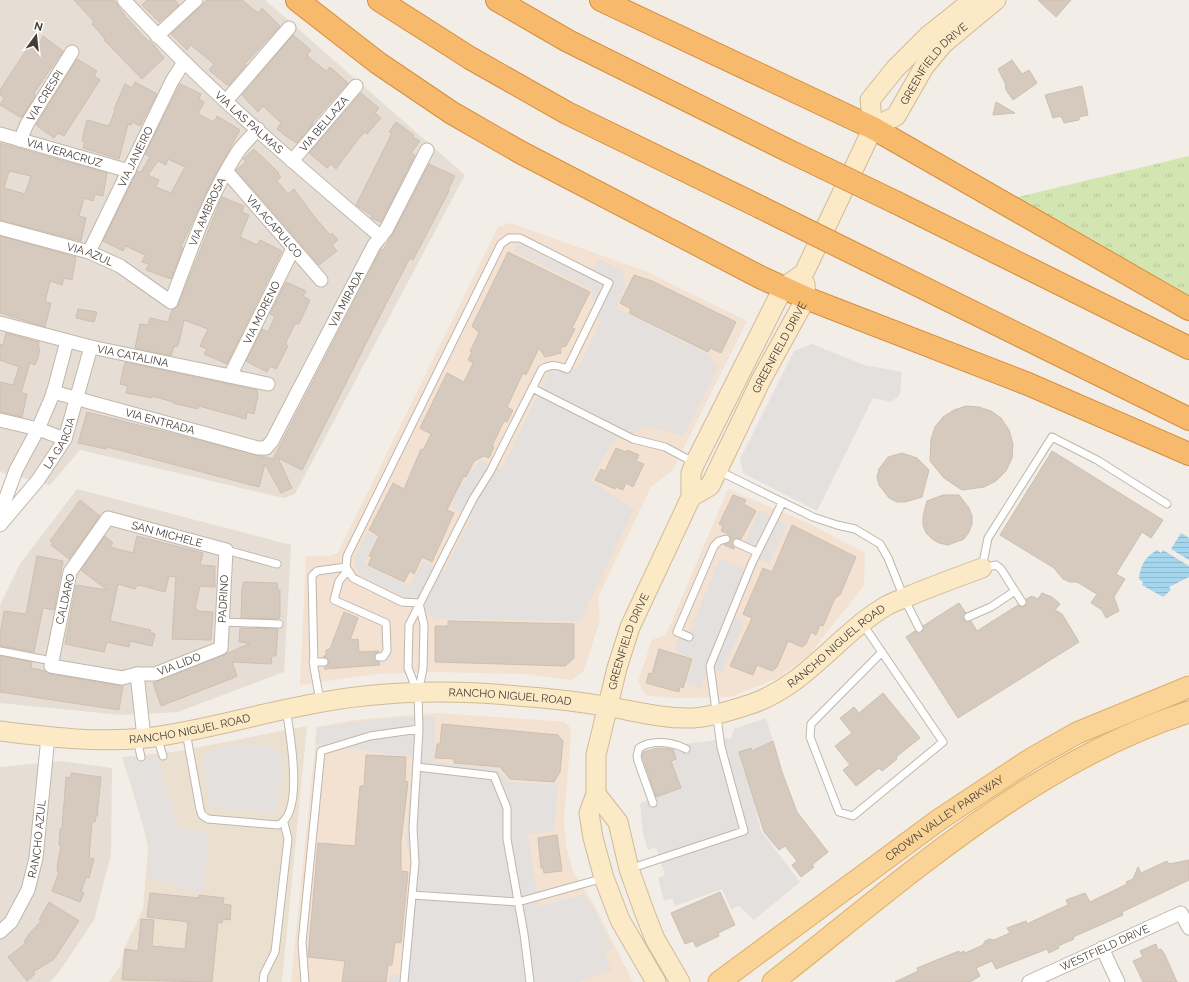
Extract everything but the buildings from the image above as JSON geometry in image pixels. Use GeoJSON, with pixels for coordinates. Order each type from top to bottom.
{"type":"FeatureCollection","features":[{"type":"Feature","properties":{"kind":"highway"},"geometry":{"type":"LineString","coordinates":[[297,0],[378,63],[452,113],[527,156],[783,288],[1028,384],[1189,454]]}},
{"type":"Feature","properties":{"kind":"highway"},"geometry":{"type":"LineString","coordinates":[[379,0],[470,58],[567,113],[1189,419]]}},
{"type":"Feature","properties":{"kind":"highway"},"geometry":{"type":"LineString","coordinates":[[497,0],[568,41],[789,152],[897,203],[1189,348]]}},
{"type":"Feature","properties":{"kind":"highway"},"geometry":{"type":"LineString","coordinates":[[601,0],[873,128],[1189,309]]}},
{"type":"Feature","properties":{"kind":"main road","name":"GREENFIELD DRIVE"},"geometry":{"type":"LineString","coordinates":[[656,982],[620,920],[604,878],[588,813],[596,794],[596,755],[606,707],[630,627],[661,557],[691,497],[691,473],[695,463],[783,288],[804,272],[873,128],[870,100],[895,69],[928,36],[973,0]]}},
{"type":"Feature","properties":{"kind":"main road","name":"GREENFIELD DRIVE"},"geometry":{"type":"LineString","coordinates":[[873,128],[896,116],[929,61],[943,44],[996,0]]}},
{"type":"Feature","properties":{"kind":"main road"},"geometry":{"type":"LineString","coordinates":[[913,51],[929,61]]}},
{"type":"Feature","properties":{"kind":"main road","name":"GREENFIELD DRIVE"},"geometry":{"type":"LineString","coordinates":[[691,497],[710,486],[761,380],[806,298],[804,272]]}},
{"type":"Feature","properties":{"kind":"main road","name":"RANCHO NIGUEL ROAD"},"geometry":{"type":"LineString","coordinates":[[0,731],[48,737],[108,740],[146,738],[186,732],[321,702],[357,697],[418,693],[516,695],[606,707],[669,718],[694,718],[715,715],[752,704],[781,691],[805,674],[862,623],[887,606],[982,568]]}},
{"type":"Feature","properties":{"kind":"main road","name":"CROWN VALLEY PARKWAY"},"geometry":{"type":"LineString","coordinates":[[719,982],[940,819],[1031,759],[1077,734],[1189,687]]}},
{"type":"Feature","properties":{"kind":"main road"},"geometry":{"type":"LineString","coordinates":[[773,982],[929,859],[1030,786],[1112,742],[1152,724],[1189,712]]}},
{"type":"Feature","properties":{"kind":"main road"},"geometry":{"type":"LineString","coordinates":[[596,794],[618,822],[629,869],[655,940],[680,982]]}},
{"type":"Feature","properties":{"kind":"street","name":"VIA LAS PALMAS"},"geometry":{"type":"LineString","coordinates":[[124,0],[157,36],[226,101],[292,161],[381,237]]}},
{"type":"Feature","properties":{"kind":"street"},"geometry":{"type":"LineString","coordinates":[[157,36],[196,0]]}},
{"type":"Feature","properties":{"kind":"street"},"geometry":{"type":"LineString","coordinates":[[226,101],[289,28]]}},
{"type":"Feature","properties":{"kind":"street","name":"VIA CRESPI"},"geometry":{"type":"LineString","coordinates":[[20,140],[27,124],[72,52]]}},
{"type":"Feature","properties":{"kind":"street","name":"VIA JANEIRO"},"geometry":{"type":"LineString","coordinates":[[89,252],[172,81],[184,62]]}},
{"type":"Feature","properties":{"kind":"street","name":"VIA BELLAZA"},"geometry":{"type":"LineString","coordinates":[[292,161],[356,86]]}},
{"type":"Feature","properties":{"kind":"street","name":"VIA AMBROSA"},"geometry":{"type":"LineString","coordinates":[[171,302],[200,227],[226,172],[238,151],[258,130]]}},
{"type":"Feature","properties":{"kind":"street","name":"VIA VERACRUZ"},"geometry":{"type":"LineString","coordinates":[[0,134],[129,171]]}},
{"type":"Feature","properties":{"kind":"street","name":"VIA MIRADA"},"geometry":{"type":"LineString","coordinates":[[266,448],[272,441],[374,245],[381,237],[427,150]]}},
{"type":"Feature","properties":{"kind":"street","name":"VIA ACAPULCO"},"geometry":{"type":"LineString","coordinates":[[226,172],[321,280]]}},
{"type":"Feature","properties":{"kind":"street","name":"VIA AZUL"},"geometry":{"type":"LineString","coordinates":[[0,228],[89,252],[120,266],[171,302]]}},
{"type":"Feature","properties":{"kind":"street","name":"VIA MORENO"},"geometry":{"type":"LineString","coordinates":[[230,376],[293,249]]}},
{"type":"Feature","properties":{"kind":"street","name":"VIA CATALINA"},"geometry":{"type":"LineString","coordinates":[[0,323],[91,347],[268,384]]}},
{"type":"Feature","properties":{"kind":"street"},"geometry":{"type":"LineString","coordinates":[[0,514],[16,470],[38,429],[53,392],[67,341]]}},
{"type":"Feature","properties":{"kind":"street","name":"LA GARCIA"},"geometry":{"type":"LineString","coordinates":[[0,525],[38,480],[65,439],[91,347]]}},
{"type":"Feature","properties":{"kind":"street","name":"VIA ENTRADA"},"geometry":{"type":"LineString","coordinates":[[53,392],[258,448],[266,448]]}},
{"type":"Feature","properties":{"kind":"street"},"geometry":{"type":"LineString","coordinates":[[0,420],[38,429],[65,439]]}},
{"type":"Feature","properties":{"kind":"street","name":"SAN MICHELE"},"geometry":{"type":"LineString","coordinates":[[108,518],[226,550]]}},
{"type":"Feature","properties":{"kind":"street","name":"CALDARO"},"geometry":{"type":"LineString","coordinates":[[51,664],[70,572],[108,518]]}},
{"type":"Feature","properties":{"kind":"street","name":"PADRINO"},"geometry":{"type":"LineString","coordinates":[[221,648],[226,550]]}},
{"type":"Feature","properties":{"kind":"street","name":"VIA LIDO"},"geometry":{"type":"LineString","coordinates":[[51,664],[122,678],[137,674],[155,674],[221,648]]}},
{"type":"Feature","properties":{"kind":"street"},"geometry":{"type":"LineString","coordinates":[[137,674],[146,738]]}},
{"type":"Feature","properties":{"kind":"street","name":"RANCHO AZUL"},"geometry":{"type":"LineString","coordinates":[[0,932],[11,922],[28,890],[36,858],[48,737]]}},
{"type":"Feature","properties":{"kind":"street","name":"WESTFIELD DRIVE"},"geometry":{"type":"LineString","coordinates":[[1029,982],[1181,913],[1189,928]]}},
{"type":"Feature","properties":{"kind":"street"},"geometry":{"type":"LineString","coordinates":[[1102,948],[1118,982]]}},
{"type":"Feature","properties":{"kind":"lane"},"geometry":{"type":"LineString","coordinates":[[418,693],[408,668],[409,625],[419,603],[473,499],[504,445],[542,369],[550,365],[558,365],[567,369],[609,283],[520,238],[509,238],[501,244],[347,556],[347,568],[353,578],[402,602],[419,603]]}},
{"type":"Feature","properties":{"kind":"lane"},"geometry":{"type":"LineString","coordinates":[[532,388],[633,438],[665,447],[695,463]]}},
{"type":"Feature","properties":{"kind":"lane"},"geometry":{"type":"LineString","coordinates":[[1022,602],[1001,569],[996,565],[982,568],[988,538],[1052,437],[1097,460],[1167,504]]}},
{"type":"Feature","properties":{"kind":"lane"},"geometry":{"type":"LineString","coordinates":[[717,470],[782,503],[813,517],[854,529],[880,544],[888,558],[904,598],[919,628]]}},
{"type":"Feature","properties":{"kind":"lane"},"geometry":{"type":"LineString","coordinates":[[629,869],[660,861],[744,831],[721,747],[715,715],[710,666],[757,552],[782,503]]}},
{"type":"Feature","properties":{"kind":"lane"},"geometry":{"type":"LineString","coordinates":[[689,637],[677,632],[714,546],[719,541],[726,539]]}},
{"type":"Feature","properties":{"kind":"lane"},"geometry":{"type":"LineString","coordinates":[[736,543],[757,552]]}},
{"type":"Feature","properties":{"kind":"lane"},"geometry":{"type":"LineString","coordinates":[[226,550],[277,564]]}},
{"type":"Feature","properties":{"kind":"lane"},"geometry":{"type":"LineString","coordinates":[[347,568],[339,581],[334,600],[386,623],[387,651],[383,657],[379,657]]}},
{"type":"Feature","properties":{"kind":"lane"},"geometry":{"type":"LineString","coordinates":[[321,702],[313,662],[312,576],[317,571],[347,568]]}},
{"type":"Feature","properties":{"kind":"lane"},"geometry":{"type":"LineString","coordinates":[[968,617],[991,607],[1015,591]]}},
{"type":"Feature","properties":{"kind":"lane"},"geometry":{"type":"LineString","coordinates":[[404,982],[415,863],[413,828],[419,729],[418,693],[423,669],[424,625],[419,603]]}},
{"type":"Feature","properties":{"kind":"lane"},"geometry":{"type":"LineString","coordinates":[[222,622],[279,624]]}},
{"type":"Feature","properties":{"kind":"lane"},"geometry":{"type":"LineString","coordinates":[[862,623],[882,652],[943,742],[853,816],[839,812],[810,737],[811,724],[882,652]]}},
{"type":"Feature","properties":{"kind":"lane"},"geometry":{"type":"LineString","coordinates":[[0,651],[51,664]]}},
{"type":"Feature","properties":{"kind":"lane"},"geometry":{"type":"LineString","coordinates":[[313,662],[324,662]]}},
{"type":"Feature","properties":{"kind":"lane"},"geometry":{"type":"LineString","coordinates":[[186,732],[202,815],[208,818],[278,825],[284,822],[290,813],[294,769],[286,709]]}},
{"type":"Feature","properties":{"kind":"lane"},"geometry":{"type":"LineString","coordinates":[[305,982],[302,943],[320,751],[370,736],[419,729]]}},
{"type":"Feature","properties":{"kind":"lane"},"geometry":{"type":"LineString","coordinates":[[146,738],[163,756]]}},
{"type":"Feature","properties":{"kind":"lane"},"geometry":{"type":"LineString","coordinates":[[141,757],[146,738]]}},
{"type":"Feature","properties":{"kind":"lane"},"geometry":{"type":"LineString","coordinates":[[653,803],[638,761],[637,756],[640,748],[650,743],[661,742],[686,749]]}},
{"type":"Feature","properties":{"kind":"lane"},"geometry":{"type":"LineString","coordinates":[[417,767],[494,776],[507,808],[507,839],[524,934],[530,982]]}},
{"type":"Feature","properties":{"kind":"lane"},"geometry":{"type":"LineString","coordinates":[[263,982],[264,974],[274,952],[288,839],[284,822]]}},
{"type":"Feature","properties":{"kind":"lane"},"geometry":{"type":"LineString","coordinates":[[412,895],[518,902],[604,878]]}},
{"type":"Feature","properties":{"kind":"shaded area"},"geometry":{"type":"Polygon","coordinates":[[[0,0],[265,0],[465,175],[295,494],[284,498],[80,450],[50,485],[0,472],[0,0]]]}},
{"type":"Feature","properties":{"kind":"shaded area"},"geometry":{"type":"Polygon","coordinates":[[[510,223],[645,271],[747,321],[672,471],[651,487],[598,597],[600,620],[583,672],[571,680],[526,674],[437,672],[375,674],[300,685],[306,556],[330,556],[338,553],[498,227],[510,223]]]}},
{"type":"Feature","properties":{"kind":"shaded area"},"geometry":{"type":"Polygon","coordinates":[[[517,243],[589,277],[599,259],[623,271],[625,287],[616,308],[709,355],[718,368],[684,436],[649,426],[612,441],[591,481],[634,509],[580,621],[436,619],[403,596],[359,575],[354,560],[367,532],[377,537],[364,564],[409,587],[423,561],[445,571],[471,518],[451,507],[460,487],[480,460],[502,470],[548,373],[579,367],[600,323],[591,289],[514,251],[517,243]]]}},
{"type":"Feature","properties":{"kind":"shaded area"},"geometry":{"type":"Polygon","coordinates":[[[812,344],[864,365],[902,372],[900,395],[891,402],[873,398],[817,511],[743,473],[740,459],[794,351],[812,344]]]}},
{"type":"Feature","properties":{"kind":"shaded area"},"geometry":{"type":"Polygon","coordinates":[[[77,489],[291,545],[284,672],[178,712],[122,715],[0,703],[0,605],[20,564],[77,489]]]}},
{"type":"Feature","properties":{"kind":"shaded area"},"geometry":{"type":"Polygon","coordinates":[[[728,489],[808,523],[865,553],[864,585],[810,654],[780,677],[730,697],[673,698],[646,695],[638,682],[652,640],[666,635],[728,489]]]}},
{"type":"Feature","properties":{"kind":"shaded area"},"geometry":{"type":"Polygon","coordinates":[[[759,510],[787,524],[769,564],[754,557],[754,555],[743,549],[759,510]]]}},
{"type":"Feature","properties":{"kind":"shaded area"},"geometry":{"type":"Polygon","coordinates":[[[720,559],[749,571],[731,615],[744,622],[722,672],[709,667],[701,689],[685,682],[695,659],[675,650],[678,638],[690,631],[720,559]]]}},
{"type":"Feature","properties":{"kind":"shaded area"},"geometry":{"type":"Polygon","coordinates":[[[435,713],[554,721],[564,722],[569,726],[571,732],[564,819],[566,845],[573,871],[593,903],[633,982],[291,982],[317,727],[355,720],[435,713]]]}},
{"type":"Feature","properties":{"kind":"shaded area"},"geometry":{"type":"Polygon","coordinates":[[[435,716],[434,762],[497,769],[510,782],[558,785],[554,831],[528,834],[539,907],[584,894],[593,907],[613,949],[604,952],[611,970],[579,982],[389,982],[390,975],[401,975],[412,857],[406,844],[413,756],[394,755],[315,743],[317,727],[377,719],[435,716]]]}},
{"type":"Feature","properties":{"kind":"shaded area"},"geometry":{"type":"Polygon","coordinates":[[[766,718],[773,741],[752,751],[751,748],[740,752],[750,783],[761,831],[800,882],[754,920],[739,906],[731,909],[722,889],[675,906],[672,898],[664,901],[658,878],[665,875],[656,847],[648,850],[643,834],[640,803],[681,788],[671,761],[676,759],[671,746],[731,738],[734,729],[766,718]]]}},
{"type":"Feature","properties":{"kind":"shaded area"},"geometry":{"type":"Polygon","coordinates":[[[307,726],[282,982],[109,982],[120,967],[124,949],[143,909],[148,848],[142,821],[122,757],[174,752],[307,726]]]}},
{"type":"Feature","properties":{"kind":"shaded area"},"geometry":{"type":"Polygon","coordinates":[[[234,743],[274,747],[282,756],[282,778],[276,814],[210,807],[203,755],[234,743]]]}},
{"type":"Feature","properties":{"kind":"shaded area"},"geometry":{"type":"Polygon","coordinates":[[[147,756],[158,758],[178,828],[209,832],[203,892],[192,891],[147,877],[149,847],[124,758],[147,756]]]}},
{"type":"Feature","properties":{"kind":"shaded area"},"geometry":{"type":"Polygon","coordinates":[[[60,761],[112,768],[111,854],[94,920],[59,972],[50,982],[0,982],[0,767],[60,761]]]}},
{"type":"Feature","properties":{"kind":"green space"},"geometry":{"type":"Polygon","coordinates":[[[1189,156],[1189,300],[1014,198],[1189,156]]]}},
{"type":"Feature","properties":{"kind":"water"},"geometry":{"type":"Polygon","coordinates":[[[1181,533],[1189,538],[1189,560],[1171,549],[1181,533]]]}},
{"type":"Feature","properties":{"kind":"water"},"geometry":{"type":"Polygon","coordinates":[[[1157,550],[1161,553],[1163,550],[1189,566],[1189,577],[1169,587],[1171,590],[1163,597],[1142,585],[1143,582],[1139,579],[1144,562],[1157,550]]]}}]}
